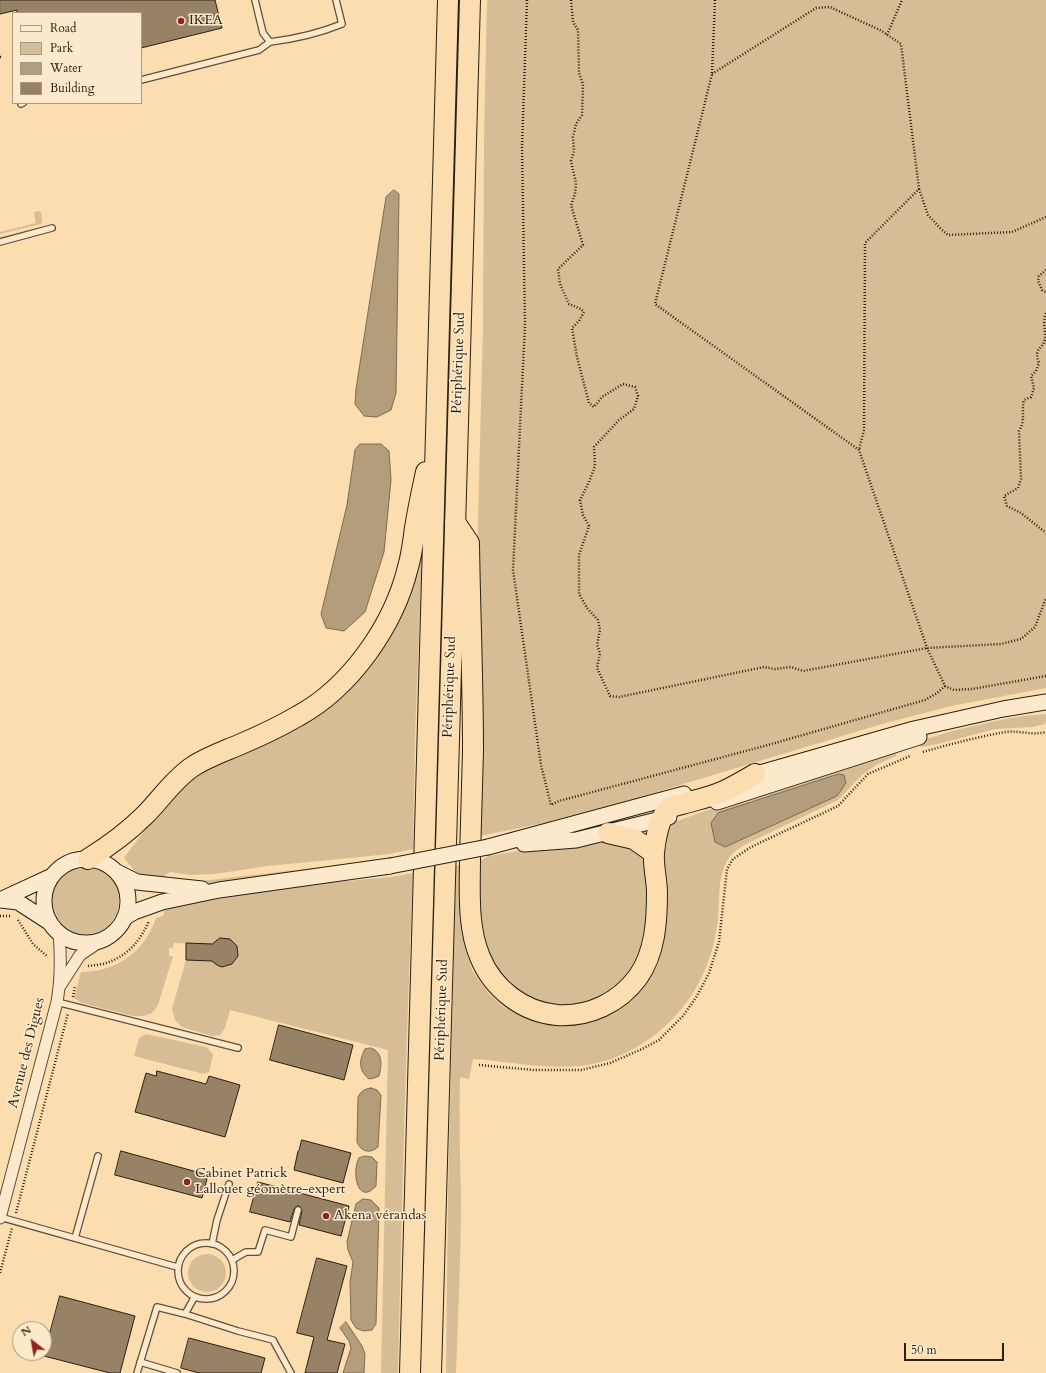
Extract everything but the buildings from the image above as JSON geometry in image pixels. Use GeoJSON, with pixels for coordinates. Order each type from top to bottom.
{"type":"FeatureCollection","features":[{"type":"Feature","properties":{"kind":"highway","name":"Périphérique Sud"},"geometry":{"type":"LineString","coordinates":[[410,1373],[448,0]]}},
{"type":"Feature","properties":{"kind":"highway","name":"Périphérique Sud"},"geometry":{"type":"LineString","coordinates":[[431,1373],[470,0]]}},
{"type":"Feature","properties":{"kind":"highway"},"geometry":{"type":"LineString","coordinates":[[88,859],[122,836],[146,814],[163,794],[191,767],[278,727],[300,715],[320,701],[359,663],[379,636],[390,615],[408,567],[418,506],[436,423]]}},
{"type":"Feature","properties":{"kind":"highway"},"geometry":{"type":"LineString","coordinates":[[455,522],[469,544],[473,746],[470,913],[473,934],[485,968],[495,983],[506,994],[520,1004],[537,1011],[572,1015],[588,1012],[606,1005],[620,996],[639,975],[647,962],[652,946],[657,902],[654,853],[661,819],[670,808],[723,791],[755,774]]}},
{"type":"Feature","properties":{"kind":"highway"},"geometry":{"type":"LineString","coordinates":[[608,833],[634,839],[654,853]]}},
{"type":"Feature","properties":{"kind":"main road"},"geometry":{"type":"LineString","coordinates":[[124,918],[134,912],[162,902],[219,890],[390,866],[488,847],[914,729],[1003,709],[1046,702]]}},
{"type":"Feature","properties":{"kind":"main road"},"geometry":{"type":"LineString","coordinates":[[488,847],[576,840],[661,819],[820,770],[1003,709]]}},
{"type":"Feature","properties":{"kind":"main road"},"geometry":{"type":"LineString","coordinates":[[54,928],[45,913],[45,888],[52,876],[63,865],[73,860],[88,859],[102,862],[117,872],[137,882],[219,890]]}},
{"type":"Feature","properties":{"kind":"main road"},"geometry":{"type":"LineString","coordinates":[[0,900],[18,902],[69,939],[81,942],[93,942],[105,938],[116,930],[124,918],[127,905],[127,892],[125,885],[117,872]]}},
{"type":"Feature","properties":{"kind":"main road"},"geometry":{"type":"LineString","coordinates":[[0,900],[52,876]]}},
{"type":"Feature","properties":{"kind":"street","name":"Avenue des Digues"},"geometry":{"type":"LineString","coordinates":[[0,1218],[57,1002],[61,961],[54,928]]}},
{"type":"Feature","properties":{"kind":"street"},"geometry":{"type":"LineString","coordinates":[[59,988],[80,955],[105,938]]}},
{"type":"Feature","properties":{"kind":"lane"},"geometry":{"type":"LineString","coordinates":[[255,0],[263,33],[270,42]]}},
{"type":"Feature","properties":{"kind":"lane"},"geometry":{"type":"LineString","coordinates":[[142,80],[259,50],[270,42],[286,40],[342,24],[336,0]]}},
{"type":"Feature","properties":{"kind":"lane"},"geometry":{"type":"LineString","coordinates":[[0,242],[52,228]]}},
{"type":"Feature","properties":{"kind":"lane"},"geometry":{"type":"LineString","coordinates":[[57,1002],[238,1048]]}},
{"type":"Feature","properties":{"kind":"lane"},"geometry":{"type":"LineString","coordinates":[[75,1238],[98,1156]]}},
{"type":"Feature","properties":{"kind":"lane"},"geometry":{"type":"LineString","coordinates":[[212,1244],[217,1220],[229,1184]]}},
{"type":"Feature","properties":{"kind":"lane"},"geometry":{"type":"LineString","coordinates":[[232,1260],[246,1252],[258,1252],[265,1230],[291,1237],[298,1210]]}},
{"type":"Feature","properties":{"kind":"lane"},"geometry":{"type":"LineString","coordinates":[[0,1218],[14,1220],[177,1267]]}},
{"type":"Feature","properties":{"kind":"lane"},"geometry":{"type":"LineString","coordinates":[[203,1243],[221,1247],[227,1252],[232,1260],[234,1279],[229,1288],[222,1295],[213,1299],[204,1300],[194,1298],[186,1293],[180,1285],[177,1276],[177,1267],[180,1258],[186,1250],[194,1245],[203,1243]]}},
{"type":"Feature","properties":{"kind":"lane"},"geometry":{"type":"LineString","coordinates":[[185,1314],[194,1298]]}},
{"type":"Feature","properties":{"kind":"lane"},"geometry":{"type":"LineString","coordinates":[[137,1373],[157,1307],[273,1340],[291,1373]]}},
{"type":"Feature","properties":{"kind":"lane"},"geometry":{"type":"LineString","coordinates":[[140,1362],[177,1373]]}},
{"type":"Feature","properties":{"kind":"path"},"geometry":{"type":"LineString","coordinates":[[527,0],[522,147],[525,325],[513,570],[541,765],[551,805],[559,801],[768,745],[925,700],[937,694],[945,686]]}},
{"type":"Feature","properties":{"kind":"path"},"geometry":{"type":"LineString","coordinates":[[571,0],[573,22],[578,30],[579,74],[583,84],[582,115],[576,124],[573,136],[574,152],[571,162],[576,183],[575,194],[570,205],[583,245],[558,269],[560,284],[569,304],[581,309],[584,312],[579,321],[572,328],[577,357],[589,403],[594,406],[602,397],[623,384],[635,387],[638,396],[634,409],[618,420],[594,447],[595,466],[580,500],[583,515],[589,526],[579,555],[579,594],[587,608],[598,620],[600,630],[597,644],[600,653],[597,668],[610,696],[619,697],[764,667],[775,669],[791,667],[803,671],[927,648],[1001,644],[1021,639],[1035,627],[1046,598]]}},
{"type":"Feature","properties":{"kind":"path"},"geometry":{"type":"LineString","coordinates":[[715,0],[712,74],[655,304],[859,450]]}},
{"type":"Feature","properties":{"kind":"path"},"geometry":{"type":"LineString","coordinates":[[887,35],[902,0]]}},
{"type":"Feature","properties":{"kind":"path"},"geometry":{"type":"LineString","coordinates":[[712,74],[816,8],[830,7],[880,30],[901,44],[919,189],[928,215],[940,228],[948,235],[1012,232],[1046,217]]}},
{"type":"Feature","properties":{"kind":"path"},"geometry":{"type":"LineString","coordinates":[[919,189],[865,243],[864,430],[859,450],[927,648],[945,686],[954,690],[972,689],[1046,676]]}},
{"type":"Feature","properties":{"kind":"path"},"geometry":{"type":"LineString","coordinates":[[1046,270],[1039,276],[1038,281],[1042,290],[1046,292]]}},
{"type":"Feature","properties":{"kind":"path"},"geometry":{"type":"LineString","coordinates":[[1046,313],[1043,322],[1045,340],[1037,351],[1039,363],[1032,376],[1034,388],[1031,397],[1024,400],[1022,408],[1024,413],[1023,425],[1019,431],[1020,479],[1018,488],[1004,496],[1007,506],[1020,513],[1046,533]]}},
{"type":"Feature","properties":{"kind":"path"},"geometry":{"type":"LineString","coordinates":[[919,753],[940,746],[1007,732],[1039,734],[1046,732]]}},
{"type":"Feature","properties":{"kind":"path"},"geometry":{"type":"LineString","coordinates":[[479,1065],[534,1070],[581,1070],[610,1063],[659,1040],[683,1016],[697,996],[709,973],[719,942],[727,869],[733,859],[751,847],[788,828],[838,806],[868,774],[912,755]]}},
{"type":"Feature","properties":{"kind":"path"},"geometry":{"type":"LineString","coordinates":[[0,916],[9,916]]}},
{"type":"Feature","properties":{"kind":"path"},"geometry":{"type":"LineString","coordinates":[[0,1273],[77,979]]}},
{"type":"Feature","properties":{"kind":"green space"},"geometry":{"type":"Polygon","coordinates":[[[487,0],[1046,0],[1046,688],[951,706],[882,724],[637,798],[544,823],[480,836],[477,558],[483,327],[484,139],[487,0]]]}},
{"type":"Feature","properties":{"kind":"green space"},"geometry":{"type":"Polygon","coordinates":[[[34,212],[41,212],[41,224],[0,234],[0,232],[36,223],[34,212]]]}},
{"type":"Feature","properties":{"kind":"green space"},"geometry":{"type":"Polygon","coordinates":[[[423,535],[415,736],[413,849],[390,854],[268,866],[214,874],[190,875],[170,872],[165,875],[163,880],[139,875],[124,858],[159,811],[198,771],[365,668],[423,535]]]}},
{"type":"Feature","properties":{"kind":"green space"},"geometry":{"type":"Polygon","coordinates":[[[1046,714],[1045,724],[1033,727],[995,729],[938,744],[922,747],[916,745],[934,737],[985,723],[1015,717],[1046,714]]]}},
{"type":"Feature","properties":{"kind":"green space"},"geometry":{"type":"Polygon","coordinates":[[[894,749],[897,751],[896,756],[876,765],[862,775],[838,800],[744,845],[732,854],[724,868],[720,885],[718,918],[710,958],[693,994],[668,1024],[652,1037],[635,1048],[616,1057],[595,1064],[581,1066],[564,1067],[529,1065],[473,1059],[469,1079],[460,1077],[461,1221],[456,1373],[446,1373],[448,1190],[456,866],[459,865],[461,920],[465,945],[472,970],[488,993],[504,1007],[537,1022],[566,1026],[593,1022],[619,1010],[641,990],[658,964],[665,933],[668,897],[663,842],[666,832],[675,822],[894,749]]]}},
{"type":"Feature","properties":{"kind":"green space"},"geometry":{"type":"Polygon","coordinates":[[[600,841],[620,843],[634,849],[646,862],[651,910],[638,963],[620,986],[593,1004],[561,1009],[537,1004],[516,991],[495,970],[481,940],[476,863],[489,856],[529,849],[563,849],[600,841]]]}},
{"type":"Feature","properties":{"kind":"green space"},"geometry":{"type":"Polygon","coordinates":[[[381,861],[213,883],[192,884],[193,881],[381,861]]]}},
{"type":"Feature","properties":{"kind":"green space"},"geometry":{"type":"Polygon","coordinates":[[[84,865],[97,868],[109,875],[116,887],[119,900],[116,913],[109,925],[97,932],[84,935],[71,932],[59,925],[52,913],[49,900],[52,887],[59,875],[71,868],[84,865]]]}},
{"type":"Feature","properties":{"kind":"green space"},"geometry":{"type":"Polygon","coordinates":[[[413,873],[406,1061],[398,1373],[381,1373],[388,1050],[230,1010],[225,1028],[220,1035],[212,1036],[182,1027],[175,1020],[172,1009],[186,960],[199,960],[199,944],[174,943],[173,948],[169,948],[169,956],[173,956],[158,1005],[152,1013],[144,1016],[133,1016],[82,1003],[74,998],[81,972],[106,968],[128,958],[145,941],[156,918],[163,916],[165,908],[293,886],[391,877],[413,873]]]}},
{"type":"Feature","properties":{"kind":"green space"},"geometry":{"type":"Polygon","coordinates":[[[146,1034],[206,1047],[213,1054],[209,1072],[204,1074],[134,1056],[139,1038],[146,1034]]]}},
{"type":"Feature","properties":{"kind":"green space"},"geometry":{"type":"Polygon","coordinates":[[[203,1254],[211,1254],[218,1257],[223,1262],[226,1273],[223,1284],[218,1289],[211,1292],[203,1292],[196,1289],[191,1284],[188,1277],[188,1269],[191,1262],[196,1257],[203,1254]]]}},
{"type":"Feature","properties":{"kind":"water"},"geometry":{"type":"Polygon","coordinates":[[[394,190],[399,194],[396,393],[391,410],[377,417],[364,416],[355,404],[356,389],[386,197],[394,190]]]}},
{"type":"Feature","properties":{"kind":"water"},"geometry":{"type":"Polygon","coordinates":[[[360,444],[381,444],[389,451],[391,480],[384,552],[365,612],[344,631],[326,628],[321,614],[347,505],[355,450],[360,444]]]}},
{"type":"Feature","properties":{"kind":"water"},"geometry":{"type":"Polygon","coordinates":[[[839,774],[844,775],[846,783],[837,796],[725,847],[715,842],[711,823],[718,813],[839,774]]]}},
{"type":"Feature","properties":{"kind":"water"},"geometry":{"type":"Polygon","coordinates":[[[371,1048],[380,1056],[381,1068],[379,1076],[369,1079],[365,1076],[361,1068],[361,1061],[365,1049],[371,1048]]]}},
{"type":"Feature","properties":{"kind":"water"},"geometry":{"type":"Polygon","coordinates":[[[371,1088],[377,1090],[381,1095],[378,1147],[372,1151],[366,1151],[361,1148],[357,1142],[358,1097],[360,1093],[371,1088]]]}},
{"type":"Feature","properties":{"kind":"water"},"geometry":{"type":"Polygon","coordinates":[[[365,1156],[372,1157],[377,1162],[376,1186],[370,1191],[365,1192],[361,1190],[358,1185],[356,1172],[359,1158],[365,1156]]]}},
{"type":"Feature","properties":{"kind":"water"},"geometry":{"type":"Polygon","coordinates":[[[363,1199],[371,1200],[379,1208],[376,1324],[372,1330],[363,1331],[356,1328],[351,1320],[350,1282],[353,1262],[348,1250],[347,1242],[356,1204],[363,1199]]]}},
{"type":"Feature","properties":{"kind":"water"},"geometry":{"type":"Polygon","coordinates":[[[346,1322],[362,1346],[365,1354],[364,1373],[343,1373],[351,1348],[349,1341],[340,1328],[346,1322]]]}},
{"type":"Feature","properties":{"kind":"place","name":"IKEA"},"geometry":{"type":"Point","coordinates":[181,21]}},
{"type":"Feature","properties":{"kind":"place","name":"Cabinet Patrick Lallouet géomètre-expert"},"geometry":{"type":"Point","coordinates":[187,1182]}},
{"type":"Feature","properties":{"kind":"place","name":"Akena vérandas"},"geometry":{"type":"Point","coordinates":[326,1216]}}]}
